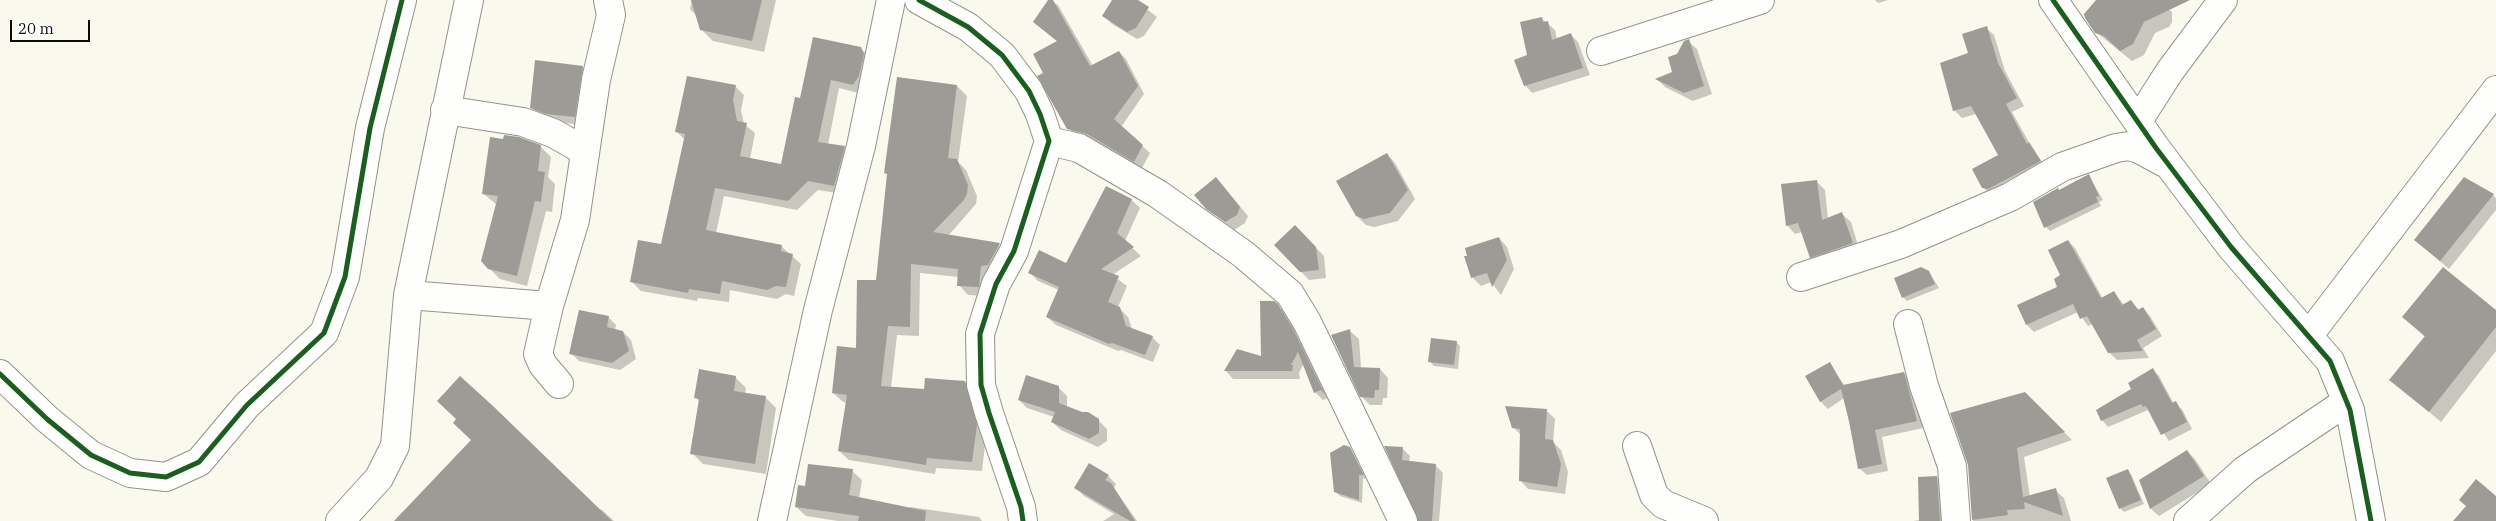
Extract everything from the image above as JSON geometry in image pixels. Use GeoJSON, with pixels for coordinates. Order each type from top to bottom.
{"type":"FeatureCollection","features":[{"type":"Feature","properties":{"kind":"street"},"geometry":{"type":"LineString","coordinates":[[0,374],[47,419],[91,455],[130,473],[166,477],[200,462],[247,405],[324,333],[345,277],[370,128],[402,0]]}},
{"type":"Feature","properties":{"kind":"street"},"geometry":{"type":"LineString","coordinates":[[340,521],[379,478],[395,446],[408,295],[469,0]]}},
{"type":"Feature","properties":{"kind":"street"},"geometry":{"type":"LineString","coordinates":[[559,384],[543,365],[538,354],[549,306],[575,220],[596,80],[609,24],[608,0]]}},
{"type":"Feature","properties":{"kind":"street"},"geometry":{"type":"LineString","coordinates":[[772,521],[818,310],[861,146],[891,0]]}},
{"type":"Feature","properties":{"kind":"street"},"geometry":{"type":"LineString","coordinates":[[1601,51],[1760,0]]}},
{"type":"Feature","properties":{"kind":"street"},"geometry":{"type":"LineString","coordinates":[[2053,0],[2170,167],[2231,247],[2330,361],[2346,402],[2371,521]]}},
{"type":"Feature","properties":{"kind":"street"},"geometry":{"type":"LineString","coordinates":[[2138,121],[2170,71],[2223,0]]}},
{"type":"Feature","properties":{"kind":"street"},"geometry":{"type":"LineString","coordinates":[[930,2],[968,27],[1002,55],[1028,91],[1040,114],[1049,141],[1014,251],[996,284],[980,334],[981,385],[1016,490],[1023,521]]}},
{"type":"Feature","properties":{"kind":"street"},"geometry":{"type":"LineString","coordinates":[[2309,335],[2496,90]]}},
{"type":"Feature","properties":{"kind":"street"},"geometry":{"type":"LineString","coordinates":[[445,110],[523,122],[553,133],[576,146],[585,154]]}},
{"type":"Feature","properties":{"kind":"street"},"geometry":{"type":"LineString","coordinates":[[1049,141],[1079,148],[1158,194],[1242,254],[1290,294],[1306,322],[1403,521]]}},
{"type":"Feature","properties":{"kind":"street"},"geometry":{"type":"LineString","coordinates":[[1802,277],[1901,244],[2010,197],[2062,167],[2116,148],[2129,146],[2139,149],[2170,167]]}},
{"type":"Feature","properties":{"kind":"street"},"geometry":{"type":"LineString","coordinates":[[408,295],[549,306]]}},
{"type":"Feature","properties":{"kind":"street"},"geometry":{"type":"LineString","coordinates":[[1908,324],[1924,386],[1952,466],[1956,521]]}},
{"type":"Feature","properties":{"kind":"street"},"geometry":{"type":"LineString","coordinates":[[2188,521],[2245,470],[2346,402]]}},
{"type":"Feature","properties":{"kind":"street"},"geometry":{"type":"LineString","coordinates":[[1637,446],[1654,495],[1663,504],[1704,521]]}},
{"type":"Feature","properties":{"kind":"building"},"geometry":{"type":"Polygon","coordinates":[[[691,0],[762,0],[752,41],[700,30],[691,0]]]}},
{"type":"Feature","properties":{"kind":"building"},"geometry":{"type":"Polygon","coordinates":[[[1048,0],[1053,0],[1090,66],[1119,51],[1138,86],[1114,119],[1143,145],[1134,162],[1087,134],[1067,129],[1037,76],[1043,73],[1033,54],[1057,41],[1033,22],[1048,0]]]}},
{"type":"Feature","properties":{"kind":"building"},"geometry":{"type":"Polygon","coordinates":[[[1112,0],[1138,0],[1149,7],[1136,28],[1127,32],[1102,16],[1112,0]]]}},
{"type":"Feature","properties":{"kind":"building"},"geometry":{"type":"Polygon","coordinates":[[[2096,0],[2190,0],[2144,22],[2133,44],[2120,51],[2104,36],[2095,33],[2085,18],[2084,14],[2096,0]]]}},
{"type":"Feature","properties":{"kind":"building"},"geometry":{"type":"Polygon","coordinates":[[[1542,17],[1543,22],[1548,21],[1552,40],[1571,33],[1583,68],[1524,86],[1514,60],[1527,55],[1520,22],[1542,17]]]}},
{"type":"Feature","properties":{"kind":"building"},"geometry":{"type":"Polygon","coordinates":[[[1987,26],[1998,63],[2017,98],[2006,104],[2027,144],[2029,142],[2041,161],[1988,189],[1982,188],[1972,169],[1998,155],[1971,106],[1953,111],[1940,63],[1968,53],[1962,34],[1987,26]]]}},
{"type":"Feature","properties":{"kind":"building"},"geometry":{"type":"Polygon","coordinates":[[[813,37],[861,47],[864,54],[859,76],[853,85],[831,80],[818,142],[845,146],[834,186],[808,181],[788,201],[715,188],[706,230],[782,245],[781,251],[793,254],[786,287],[776,286],[767,290],[722,281],[720,294],[689,289],[688,293],[630,282],[638,240],[661,244],[685,134],[675,132],[687,76],[736,85],[733,100],[737,121],[747,123],[740,156],[781,164],[795,97],[800,98],[813,37]]]}},
{"type":"Feature","properties":{"kind":"building"},"geometry":{"type":"Polygon","coordinates":[[[1689,39],[1704,86],[1684,93],[1655,79],[1672,72],[1668,57],[1677,54],[1684,41],[1689,39]]]}},
{"type":"Feature","properties":{"kind":"building"},"geometry":{"type":"Polygon","coordinates":[[[535,60],[583,66],[575,117],[546,114],[530,108],[535,60]]]}},
{"type":"Feature","properties":{"kind":"building"},"geometry":{"type":"Polygon","coordinates":[[[897,77],[957,85],[948,158],[957,159],[968,185],[967,194],[963,201],[933,232],[1000,243],[988,265],[981,266],[979,287],[957,286],[958,269],[911,264],[910,327],[888,326],[881,386],[924,389],[925,378],[965,381],[977,425],[972,462],[927,458],[926,465],[838,451],[847,395],[832,393],[837,346],[856,348],[857,280],[876,280],[887,174],[884,173],[897,77]]]}},
{"type":"Feature","properties":{"kind":"building"},"geometry":{"type":"Polygon","coordinates":[[[504,135],[519,137],[541,145],[538,171],[545,172],[541,202],[535,201],[517,276],[488,269],[481,261],[498,196],[482,194],[490,137],[503,139],[504,135]]]}},
{"type":"Feature","properties":{"kind":"building"},"geometry":{"type":"Polygon","coordinates":[[[1387,153],[1408,190],[1390,213],[1364,219],[1356,216],[1336,181],[1387,153]]]}},
{"type":"Feature","properties":{"kind":"building"},"geometry":{"type":"Polygon","coordinates":[[[2089,174],[2099,196],[2096,197],[2098,202],[2044,228],[2033,202],[2089,174]]]}},
{"type":"Feature","properties":{"kind":"building"},"geometry":{"type":"Polygon","coordinates":[[[1216,177],[1240,207],[1237,215],[1225,222],[1206,209],[1194,195],[1216,177]]]}},
{"type":"Feature","properties":{"kind":"building"},"geometry":{"type":"Polygon","coordinates":[[[2464,177],[2494,194],[2440,261],[2414,240],[2464,177]]]}},
{"type":"Feature","properties":{"kind":"building"},"geometry":{"type":"Polygon","coordinates":[[[1817,180],[1822,220],[1842,212],[1853,243],[1810,258],[1798,223],[1786,226],[1781,184],[1817,180]]]}},
{"type":"Feature","properties":{"kind":"building"},"geometry":{"type":"Polygon","coordinates":[[[1106,186],[1132,199],[1117,233],[1134,247],[1101,269],[1119,276],[1108,302],[1120,307],[1126,326],[1153,336],[1145,355],[1112,343],[1109,344],[1046,317],[1059,287],[1028,273],[1039,250],[1066,263],[1106,186]]]}},
{"type":"Feature","properties":{"kind":"building"},"geometry":{"type":"Polygon","coordinates":[[[1295,225],[1316,247],[1319,270],[1300,272],[1274,245],[1295,225]]]}},
{"type":"Feature","properties":{"kind":"building"},"geometry":{"type":"Polygon","coordinates":[[[1499,237],[1507,260],[1492,287],[1487,273],[1471,278],[1464,256],[1467,256],[1465,248],[1499,237]]]}},
{"type":"Feature","properties":{"kind":"building"},"geometry":{"type":"Polygon","coordinates":[[[2068,240],[2101,298],[2114,291],[2122,305],[2131,300],[2138,310],[2143,307],[2156,329],[2137,340],[2143,351],[2108,353],[2087,316],[2080,319],[2073,304],[2026,325],[2017,305],[2057,287],[2054,279],[2060,275],[2048,250],[2068,240]]]}},
{"type":"Feature","properties":{"kind":"building"},"geometry":{"type":"Polygon","coordinates":[[[1921,267],[1929,271],[1935,284],[1902,298],[1894,278],[1921,267]]]}},
{"type":"Feature","properties":{"kind":"building"},"geometry":{"type":"Polygon","coordinates":[[[2443,267],[2496,310],[2496,327],[2429,412],[2389,380],[2425,336],[2402,317],[2443,267]]]}},
{"type":"Feature","properties":{"kind":"building"},"geometry":{"type":"Polygon","coordinates":[[[1260,301],[1274,301],[1278,304],[1293,329],[1325,395],[1321,390],[1314,393],[1298,352],[1291,365],[1293,365],[1292,371],[1224,371],[1237,349],[1261,356],[1260,301]]]}},
{"type":"Feature","properties":{"kind":"building"},"geometry":{"type":"Polygon","coordinates":[[[579,310],[609,316],[607,327],[623,331],[629,351],[612,363],[569,354],[579,310]]]}},
{"type":"Feature","properties":{"kind":"building"},"geometry":{"type":"Polygon","coordinates":[[[1350,329],[1354,367],[1380,368],[1379,390],[1375,390],[1374,398],[1360,397],[1331,335],[1350,329]]]}},
{"type":"Feature","properties":{"kind":"building"},"geometry":{"type":"Polygon","coordinates":[[[1431,338],[1457,341],[1454,365],[1428,362],[1431,338]]]}},
{"type":"Feature","properties":{"kind":"building"},"geometry":{"type":"Polygon","coordinates":[[[1830,362],[1843,385],[1904,372],[1917,421],[1875,430],[1882,464],[1858,469],[1841,389],[1820,402],[1805,376],[1830,362]]]}},
{"type":"Feature","properties":{"kind":"building"},"geometry":{"type":"Polygon","coordinates":[[[2153,368],[2172,403],[2176,401],[2187,422],[2161,435],[2146,406],[2143,407],[2141,404],[2101,421],[2096,410],[2131,389],[2128,383],[2153,368]]]}},
{"type":"Feature","properties":{"kind":"building"},"geometry":{"type":"Polygon","coordinates":[[[699,369],[736,376],[734,391],[766,396],[755,464],[690,454],[699,399],[694,398],[699,369]]]}},
{"type":"Feature","properties":{"kind":"building"},"geometry":{"type":"Polygon","coordinates":[[[1026,375],[1059,386],[1059,403],[1082,412],[1088,412],[1099,419],[1099,433],[1089,439],[1051,422],[1055,412],[1018,400],[1026,375]]]}},
{"type":"Feature","properties":{"kind":"building"},"geometry":{"type":"Polygon","coordinates":[[[460,376],[612,521],[394,521],[471,440],[453,423],[456,419],[437,401],[460,376]]]}},
{"type":"Feature","properties":{"kind":"building"},"geometry":{"type":"Polygon","coordinates":[[[2025,392],[2065,432],[2017,448],[2023,497],[2056,488],[2063,516],[2024,502],[2025,509],[2007,510],[2008,515],[1972,520],[1968,465],[1950,413],[2025,392]]]}},
{"type":"Feature","properties":{"kind":"building"},"geometry":{"type":"Polygon","coordinates":[[[1505,406],[1547,409],[1545,439],[1553,440],[1561,464],[1557,487],[1519,481],[1520,429],[1512,428],[1505,406]]]}},
{"type":"Feature","properties":{"kind":"building"},"geometry":{"type":"Polygon","coordinates":[[[1344,445],[1350,447],[1364,475],[1359,475],[1359,500],[1334,492],[1330,453],[1344,445]]]}},
{"type":"Feature","properties":{"kind":"building"},"geometry":{"type":"Polygon","coordinates":[[[1384,446],[1403,447],[1402,460],[1436,464],[1432,521],[1418,521],[1384,446]]]}},
{"type":"Feature","properties":{"kind":"building"},"geometry":{"type":"Polygon","coordinates":[[[2187,450],[2204,476],[2150,509],[2139,480],[2187,450]]]}},
{"type":"Feature","properties":{"kind":"building"},"geometry":{"type":"Polygon","coordinates":[[[1089,463],[1109,475],[1105,480],[1111,483],[1135,521],[1130,521],[1074,488],[1089,463]]]}},
{"type":"Feature","properties":{"kind":"building"},"geometry":{"type":"Polygon","coordinates":[[[808,464],[853,469],[849,495],[926,511],[925,521],[858,521],[859,516],[795,507],[798,485],[805,486],[808,464]]]}},
{"type":"Feature","properties":{"kind":"building"},"geometry":{"type":"Polygon","coordinates":[[[2128,469],[2141,500],[2119,509],[2106,478],[2128,469]]]}},
{"type":"Feature","properties":{"kind":"building"},"geometry":{"type":"Polygon","coordinates":[[[1937,476],[1940,521],[1919,521],[1918,477],[1937,476]]]}},
{"type":"Feature","properties":{"kind":"building"},"geometry":{"type":"Polygon","coordinates":[[[2476,479],[2496,496],[2496,521],[2453,521],[2466,506],[2459,500],[2476,479]]]}},
{"type":"Feature","properties":{"kind":"cycle path"},"geometry":{"type":"LineString","coordinates":[[0,374],[47,419],[91,455],[130,473],[166,477],[199,462],[247,405],[324,333],[345,277],[370,128],[402,0]]}},
{"type":"Feature","properties":{"kind":"cycle path"},"geometry":{"type":"LineString","coordinates":[[919,0],[968,27],[1002,55],[1029,91],[1040,114],[1049,141],[1014,251],[996,284],[980,334],[981,385],[1021,507],[1023,521]]}},
{"type":"Feature","properties":{"kind":"cycle path"},"geometry":{"type":"LineString","coordinates":[[2053,0],[2156,148],[2231,247],[2330,361],[2350,410],[2371,521]]}}]}
